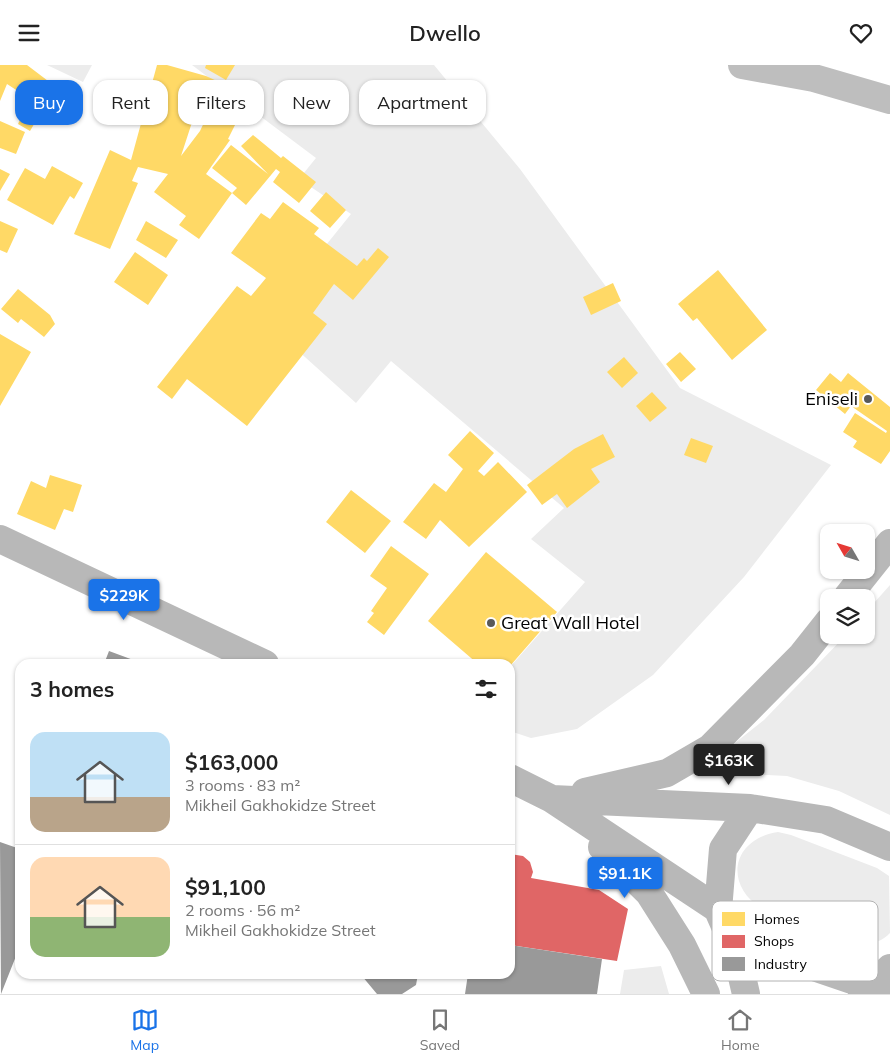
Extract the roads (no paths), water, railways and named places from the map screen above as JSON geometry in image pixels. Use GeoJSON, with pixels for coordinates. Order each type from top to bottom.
{"type":"FeatureCollection","features":[{"type":"Feature","properties":{"kind":"main road"},"geometry":{"type":"LineString","coordinates":[[0,539],[254,659]]}},
{"type":"Feature","properties":{"kind":"main road"},"geometry":{"type":"LineString","coordinates":[[853,589],[890,543]]}},
{"type":"Feature","properties":{"kind":"main road"},"geometry":{"type":"LineString","coordinates":[[552,799],[667,773],[710,748],[802,655],[820,632]]}},
{"type":"Feature","properties":{"kind":"main road"},"geometry":{"type":"LineString","coordinates":[[515,780],[552,799],[712,906]]}},
{"type":"Feature","properties":{"kind":"main road"},"geometry":{"type":"LineString","coordinates":[[552,799],[750,808],[826,820],[890,847]]}},
{"type":"Feature","properties":{"kind":"main road"},"geometry":{"type":"LineString","coordinates":[[552,799],[649,893],[682,945],[706,994]]}},
{"type":"Feature","properties":{"kind":"main road"},"geometry":{"type":"LineString","coordinates":[[719,901],[723,849],[750,808]]}},
{"type":"Feature","properties":{"kind":"main road"},"geometry":{"type":"LineString","coordinates":[[848,981],[874,991],[890,968]]}},
{"type":"Feature","properties":{"kind":"main road"},"geometry":{"type":"LineString","coordinates":[[743,981],[746,994]]}},
{"type":"Feature","properties":{"kind":"street"},"geometry":{"type":"LineString","coordinates":[[742,65],[814,78],[890,100]]}},
{"type":"Feature","properties":{"kind":"street"},"geometry":{"type":"LineString","coordinates":[[814,78],[840,69],[844,65]]}},
{"type":"Feature","properties":{"kind":"place","name":"Eniseli"},"geometry":{"type":"Point","coordinates":[868,399]}},
{"type":"Feature","properties":{"kind":"place","name":"Great Wall Hotel"},"geometry":{"type":"Point","coordinates":[491,623]}}]}
